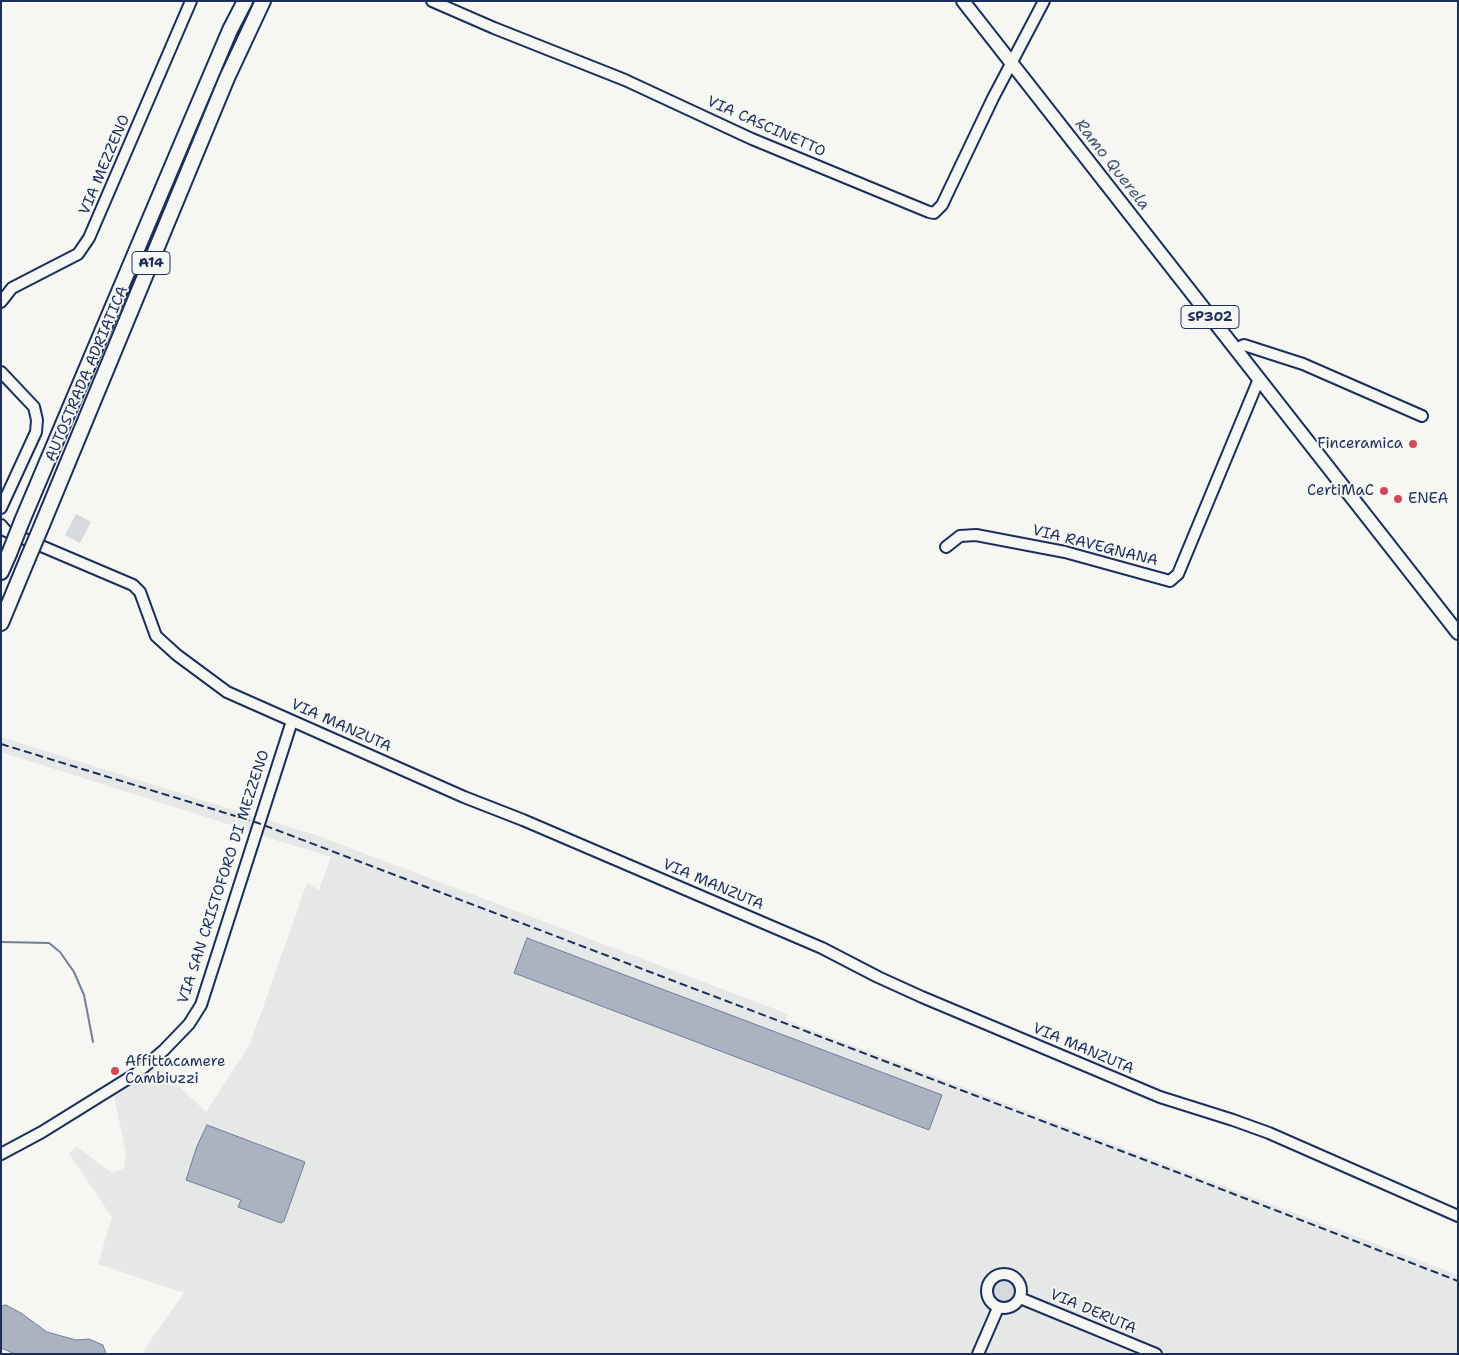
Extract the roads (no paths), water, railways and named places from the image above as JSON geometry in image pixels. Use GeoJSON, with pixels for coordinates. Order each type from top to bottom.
{"type":"FeatureCollection","features":[{"type":"Feature","properties":{"kind":"highway","name":"AUTOSTRADA ADRIATICA"},"geometry":{"type":"LineString","coordinates":[[1,572],[230,30],[245,1]]}},
{"type":"Feature","properties":{"kind":"highway","name":"AUTOSTRADA ADRIATICA"},"geometry":{"type":"LineString","coordinates":[[1,623],[234,61],[263,1]]}},
{"type":"Feature","properties":{"kind":"main road","name":"SP302"},"geometry":{"type":"LineString","coordinates":[[963,1],[1458,633]]}},
{"type":"Feature","properties":{"kind":"street","name":"VIA MEZZENO"},"geometry":{"type":"LineString","coordinates":[[1,302],[12,288],[78,254],[90,238],[192,1]]}},
{"type":"Feature","properties":{"kind":"street","name":"VIA CASCINETTO"},"geometry":{"type":"LineString","coordinates":[[432,1],[494,28],[625,80],[760,143],[934,213],[942,205],[993,98],[1012,64]]}},
{"type":"Feature","properties":{"kind":"street"},"geometry":{"type":"LineString","coordinates":[[1012,64],[1044,1]]}},
{"type":"Feature","properties":{"kind":"street"},"geometry":{"type":"LineString","coordinates":[[1235,349],[1244,346],[1303,364],[1422,416]]}},
{"type":"Feature","properties":{"kind":"street"},"geometry":{"type":"LineString","coordinates":[[1,372],[34,407],[37,420],[36,432],[1,508]]}},
{"type":"Feature","properties":{"kind":"street","name":"VIA RAVEGNANA"},"geometry":{"type":"LineString","coordinates":[[946,547],[960,536],[976,535],[1065,552],[1170,581],[1178,574],[1259,379]]}},
{"type":"Feature","properties":{"kind":"street","name":"VIA MANZUTA"},"geometry":{"type":"LineString","coordinates":[[1,525],[6,531],[133,585],[140,592],[156,636],[177,655],[227,692],[464,797],[523,820],[822,948],[922,997],[1160,1097],[1269,1133],[1458,1216]]}},
{"type":"Feature","properties":{"kind":"street","name":"VIA SAN CRISTOFORO DI MEZZENO"},"geometry":{"type":"LineString","coordinates":[[1,1154],[42,1132],[137,1073],[164,1050],[189,1024],[201,1005],[292,721]]}},
{"type":"Feature","properties":{"kind":"street"},"geometry":{"type":"LineString","coordinates":[[1006,1274],[1016,1279],[1020,1288],[1020,1298],[1013,1306],[998,1308],[989,1301],[986,1290],[988,1284],[995,1276],[1006,1274]]}},
{"type":"Feature","properties":{"kind":"street","name":"VIA DERUTA"},"geometry":{"type":"LineString","coordinates":[[1020,1298],[1142,1351],[1156,1354]]}},
{"type":"Feature","properties":{"kind":"street"},"geometry":{"type":"LineString","coordinates":[[978,1354],[998,1308]]}},
{"type":"Feature","properties":{"kind":"waterway"},"geometry":{"type":"LineString","coordinates":[[1,942],[49,943],[60,952],[74,972],[84,995],[93,1042]]}},
{"type":"Feature","properties":{"kind":"railway"},"geometry":{"type":"LineString","coordinates":[[1,744],[258,823],[1195,1179],[1458,1281]]}},
{"type":"Feature","properties":{"kind":"place","name":"Finceramica"},"geometry":{"type":"Point","coordinates":[1413,444]}},
{"type":"Feature","properties":{"kind":"place","name":"CertiMaC"},"geometry":{"type":"Point","coordinates":[1384,491]}},
{"type":"Feature","properties":{"kind":"place","name":"ENEA"},"geometry":{"type":"Point","coordinates":[1398,499]}},
{"type":"Feature","properties":{"kind":"place","name":"Affittacamere Cambiuzzi"},"geometry":{"type":"Point","coordinates":[115,1071]}},
{"type":"Feature","properties":{"kind":"water label","name":"Ramo Querela"},"geometry":{"type":"Point","coordinates":[1112,165]}}]}
